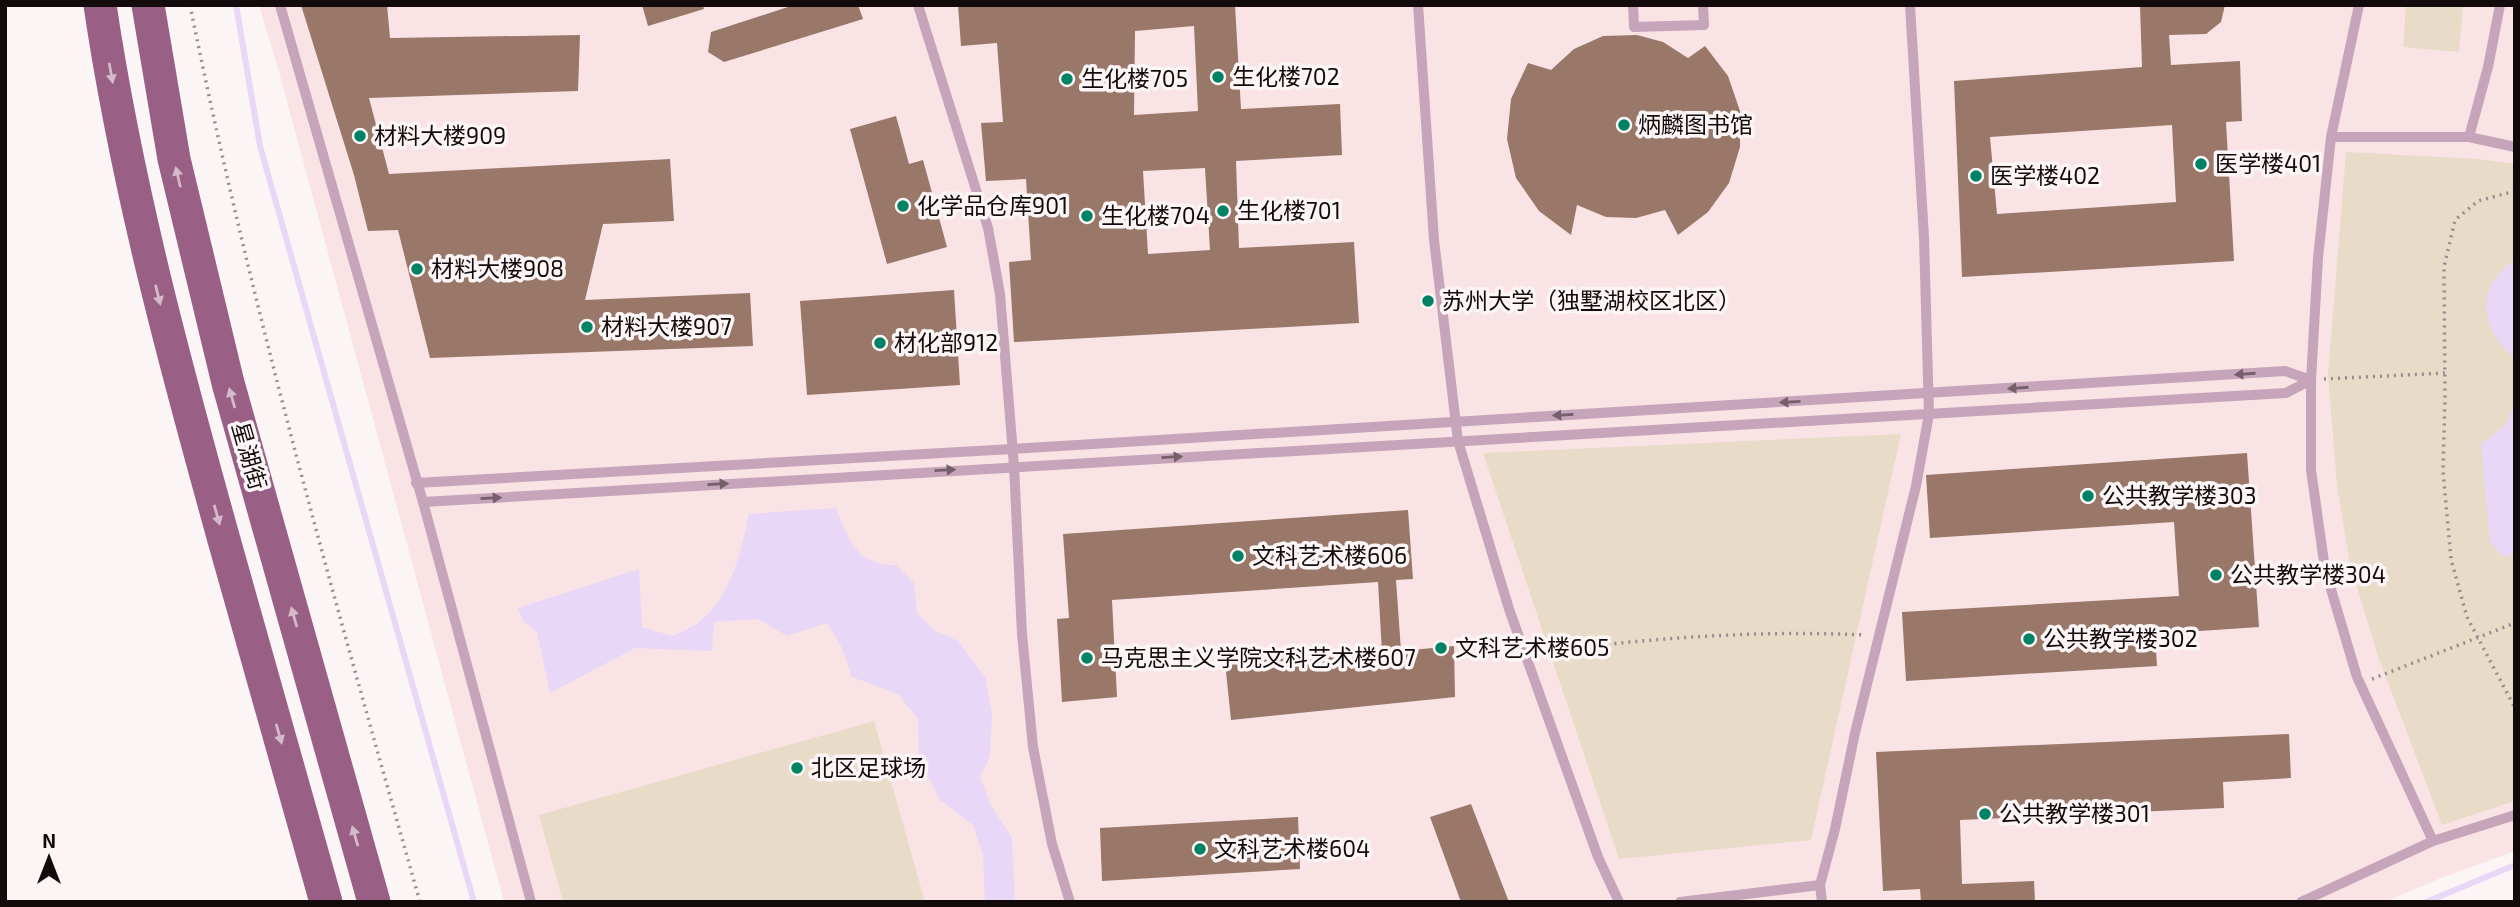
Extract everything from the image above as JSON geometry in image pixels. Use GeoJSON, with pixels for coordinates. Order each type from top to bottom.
{"type":"FeatureCollection","features":[{"type":"Feature","properties":{"kind":"main road","name":"星湖街"},"geometry":{"type":"LineString","coordinates":[[100,5],[127,153],[168,334],[326,902]]}},
{"type":"Feature","properties":{"kind":"main road","name":"星湖街"},"geometry":{"type":"LineString","coordinates":[[148,5],[174,159],[228,383],[374,902]]}},
{"type":"Feature","properties":{"kind":"lane"},"geometry":{"type":"LineString","coordinates":[[280,5],[423,502],[531,902]]}},
{"type":"Feature","properties":{"kind":"lane"},"geometry":{"type":"LineString","coordinates":[[918,5],[988,228],[1000,294],[1013,449],[1022,634],[1033,747],[1052,844],[1070,902]]}},
{"type":"Feature","properties":{"kind":"lane"},"geometry":{"type":"LineString","coordinates":[[1418,5],[1434,240],[1458,441],[1525,654],[1598,857],[1619,902]]}},
{"type":"Feature","properties":{"kind":"lane"},"geometry":{"type":"LineString","coordinates":[[1633,5],[1634,27],[1704,25],[1703,5]]}},
{"type":"Feature","properties":{"kind":"lane"},"geometry":{"type":"LineString","coordinates":[[1822,902],[1820,885],[1916,486],[1929,414],[1924,237],[1910,5]]}},
{"type":"Feature","properties":{"kind":"lane"},"geometry":{"type":"LineString","coordinates":[[2359,5],[2331,137],[2318,258],[2311,380],[2311,470],[2325,569],[2360,684],[2433,841]]}},
{"type":"Feature","properties":{"kind":"lane"},"geometry":{"type":"LineString","coordinates":[[2469,137],[2488,67],[2500,5]]}},
{"type":"Feature","properties":{"kind":"lane"},"geometry":{"type":"LineString","coordinates":[[2331,137],[2469,137],[2515,147]]}},
{"type":"Feature","properties":{"kind":"lane"},"geometry":{"type":"LineString","coordinates":[[416,483],[2285,371],[2311,380]]}},
{"type":"Feature","properties":{"kind":"lane"},"geometry":{"type":"LineString","coordinates":[[423,502],[2287,393],[2311,380]]}},
{"type":"Feature","properties":{"kind":"lane"},"geometry":{"type":"LineString","coordinates":[[2301,902],[2433,841],[2515,815]]}},
{"type":"Feature","properties":{"kind":"lane"},"geometry":{"type":"LineString","coordinates":[[1680,902],[1820,885]]}},
{"type":"Feature","properties":{"kind":"path"},"geometry":{"type":"LineString","coordinates":[[190,5],[214,120],[324,564],[420,902]]}},
{"type":"Feature","properties":{"kind":"path"},"geometry":{"type":"LineString","coordinates":[[2515,191],[2478,201],[2455,220],[2444,267],[2442,471],[2451,559],[2466,617],[2515,708]]}},
{"type":"Feature","properties":{"kind":"path"},"geometry":{"type":"LineString","coordinates":[[2311,380],[2445,373]]}},
{"type":"Feature","properties":{"kind":"path"},"geometry":{"type":"LineString","coordinates":[[2360,684],[2515,623]]}},
{"type":"Feature","properties":{"kind":"path"},"geometry":{"type":"LineString","coordinates":[[1525,654],[1604,643],[1702,637],[1806,632],[1880,636]]}},
{"type":"Feature","properties":{"kind":"shaded area","name":"苏州大学（独墅湖校区北区）"},"geometry":{"type":"Polygon","coordinates":[[[259,5],[2515,5],[2515,851],[2385,902],[504,902],[259,5]]]}},
{"type":"Feature","properties":{"kind":"shaded area"},"geometry":{"type":"Polygon","coordinates":[[[2406,5],[2463,5],[2459,52],[2403,47],[2406,5]]]}},
{"type":"Feature","properties":{"kind":"shaded area"},"geometry":{"type":"Polygon","coordinates":[[[2346,152],[2478,159],[2515,164],[2515,801],[2442,825],[2378,656],[2350,564],[2337,485],[2328,375],[2346,152]]]}},
{"type":"Feature","properties":{"kind":"shaded area"},"geometry":{"type":"Polygon","coordinates":[[[2515,260],[2515,359],[2495,335],[2486,309],[2492,283],[2515,260]]]}},
{"type":"Feature","properties":{"kind":"shaded area"},"geometry":{"type":"Polygon","coordinates":[[[2515,401],[2515,556],[2502,556],[2490,542],[2481,444],[2506,425],[2515,401]]]}},
{"type":"Feature","properties":{"kind":"shaded area"},"geometry":{"type":"Polygon","coordinates":[[[1901,434],[1811,840],[1619,859],[1483,453],[1901,434]]]}},
{"type":"Feature","properties":{"kind":"shaded area"},"geometry":{"type":"Polygon","coordinates":[[[836,508],[856,549],[872,561],[896,565],[914,583],[917,613],[934,630],[958,641],[985,677],[992,713],[990,756],[980,778],[992,807],[1012,838],[1015,902],[985,902],[983,855],[973,825],[940,800],[919,758],[918,719],[898,694],[852,677],[842,648],[827,623],[787,636],[758,619],[714,622],[712,651],[635,648],[550,693],[537,632],[523,621],[518,608],[639,569],[642,627],[673,636],[698,623],[719,600],[733,573],[749,514],[836,508]]]}},
{"type":"Feature","properties":{"kind":"shaded area","name":"北区足球场"},"geometry":{"type":"Polygon","coordinates":[[[874,721],[925,902],[563,902],[539,815],[874,721]]]}},
{"type":"Feature","properties":{"kind":"building"},"geometry":{"type":"Polygon","coordinates":[[[301,5],[387,5],[390,38],[580,35],[578,91],[369,98],[389,174],[670,159],[674,221],[603,224],[585,300],[750,293],[753,346],[430,358],[398,230],[368,231],[354,175],[301,5]]]}},
{"type":"Feature","properties":{"kind":"building"},"geometry":{"type":"Polygon","coordinates":[[[642,5],[703,5],[704,9],[648,26],[642,5]]]}},
{"type":"Feature","properties":{"kind":"building"},"geometry":{"type":"Polygon","coordinates":[[[794,5],[858,5],[863,19],[724,62],[708,52],[711,32],[794,5]]]}},
{"type":"Feature","properties":{"kind":"building","name":"生化楼701"},"geometry":{"type":"Polygon","coordinates":[[[958,5],[1235,5],[1241,109],[1340,104],[1342,155],[1236,161],[1239,248],[1354,242],[1359,323],[1014,342],[1009,262],[1031,260],[1026,179],[986,181],[981,123],[1003,122],[997,43],[961,46],[958,5]],[[1194,26],[1135,31],[1134,115],[1198,111],[1194,26]],[[1205,168],[1143,171],[1148,254],[1210,250],[1205,168]]]}},
{"type":"Feature","properties":{"kind":"building"},"geometry":{"type":"Polygon","coordinates":[[[2140,5],[2225,5],[2221,22],[2206,34],[2169,35],[2171,65],[2240,61],[2242,121],[2226,122],[2234,261],[1962,277],[1954,81],[2142,67],[2140,5]],[[2172,125],[1990,137],[1997,214],[2176,202],[2172,125]]]}},
{"type":"Feature","properties":{"kind":"building","name":"炳麟图书馆"},"geometry":{"type":"Polygon","coordinates":[[[1637,35],[1663,42],[1688,58],[1705,46],[1728,76],[1740,111],[1740,147],[1729,183],[1708,212],[1678,235],[1665,210],[1636,218],[1606,217],[1577,205],[1571,235],[1539,211],[1516,178],[1507,139],[1511,99],[1528,63],[1551,70],[1574,49],[1603,36],[1637,35]]]}},
{"type":"Feature","properties":{"kind":"building","name":"化学品仓库901"},"geometry":{"type":"Polygon","coordinates":[[[896,116],[909,164],[923,160],[947,247],[887,264],[850,129],[896,116]]]}},
{"type":"Feature","properties":{"kind":"building","name":"材化部912"},"geometry":{"type":"Polygon","coordinates":[[[954,290],[960,385],[807,395],[800,301],[954,290]]]}},
{"type":"Feature","properties":{"kind":"building"},"geometry":{"type":"Polygon","coordinates":[[[2247,453],[2259,627],[2155,634],[2157,666],[1906,681],[1902,612],[2179,596],[2174,522],[1930,538],[1926,475],[2247,453]]]}},
{"type":"Feature","properties":{"kind":"building"},"geometry":{"type":"Polygon","coordinates":[[[1408,510],[1413,579],[1396,580],[1401,651],[1454,646],[1455,697],[1231,720],[1225,662],[1382,653],[1378,582],[1112,600],[1117,697],[1062,702],[1057,619],[1069,618],[1063,534],[1408,510]]]}},
{"type":"Feature","properties":{"kind":"building","name":"公共教学楼301"},"geometry":{"type":"Polygon","coordinates":[[[2289,734],[2291,778],[2223,782],[2224,808],[1960,820],[1962,884],[2034,881],[2035,902],[1921,902],[1920,889],[1883,891],[1876,752],[2289,734]]]}},
{"type":"Feature","properties":{"kind":"building"},"geometry":{"type":"Polygon","coordinates":[[[1471,804],[1509,902],[1461,902],[1430,817],[1471,804]]]}},
{"type":"Feature","properties":{"kind":"building","name":"文科艺术楼604"},"geometry":{"type":"Polygon","coordinates":[[[1298,817],[1300,869],[1102,881],[1100,828],[1298,817]]]}},
{"type":"Feature","properties":{"kind":"waterway"},"geometry":{"type":"LineString","coordinates":[[236,5],[260,146],[474,902]]}},
{"type":"Feature","properties":{"kind":"waterway"},"geometry":{"type":"LineString","coordinates":[[2426,902],[2515,865]]}},
{"type":"Feature","properties":{"kind":"place","name":"生化楼702"},"geometry":{"type":"Point","coordinates":[1218,77]}},
{"type":"Feature","properties":{"kind":"place","name":"生化楼705"},"geometry":{"type":"Point","coordinates":[1067,79]}},
{"type":"Feature","properties":{"kind":"place","name":"炳麟图书馆"},"geometry":{"type":"Point","coordinates":[1624,125]}},
{"type":"Feature","properties":{"kind":"place","name":"材料大楼909"},"geometry":{"type":"Point","coordinates":[360,136]}},
{"type":"Feature","properties":{"kind":"place","name":"医学楼401"},"geometry":{"type":"Point","coordinates":[2201,164]}},
{"type":"Feature","properties":{"kind":"place","name":"医学楼402"},"geometry":{"type":"Point","coordinates":[1976,176]}},
{"type":"Feature","properties":{"kind":"place","name":"化学品仓库901"},"geometry":{"type":"Point","coordinates":[903,206]}},
{"type":"Feature","properties":{"kind":"place","name":"生化楼701"},"geometry":{"type":"Point","coordinates":[1223,211]}},
{"type":"Feature","properties":{"kind":"place","name":"生化楼704"},"geometry":{"type":"Point","coordinates":[1087,216]}},
{"type":"Feature","properties":{"kind":"place","name":"材料大楼908"},"geometry":{"type":"Point","coordinates":[417,269]}},
{"type":"Feature","properties":{"kind":"place","name":"苏州大学（独墅湖校区北区）"},"geometry":{"type":"Point","coordinates":[1428,301]}},
{"type":"Feature","properties":{"kind":"place","name":"材料大楼907"},"geometry":{"type":"Point","coordinates":[587,327]}},
{"type":"Feature","properties":{"kind":"place","name":"材化部912"},"geometry":{"type":"Point","coordinates":[880,343]}},
{"type":"Feature","properties":{"kind":"place","name":"公共教学楼303"},"geometry":{"type":"Point","coordinates":[2088,496]}},
{"type":"Feature","properties":{"kind":"place","name":"文科艺术楼606"},"geometry":{"type":"Point","coordinates":[1238,556]}},
{"type":"Feature","properties":{"kind":"place","name":"公共教学楼304"},"geometry":{"type":"Point","coordinates":[2216,575]}},
{"type":"Feature","properties":{"kind":"place","name":"公共教学楼302"},"geometry":{"type":"Point","coordinates":[2029,639]}},
{"type":"Feature","properties":{"kind":"place","name":"文科艺术楼605"},"geometry":{"type":"Point","coordinates":[1441,648]}},
{"type":"Feature","properties":{"kind":"place","name":"马克思主义学院文科艺术楼607"},"geometry":{"type":"Point","coordinates":[1087,658]}},
{"type":"Feature","properties":{"kind":"place","name":"北区足球场"},"geometry":{"type":"Point","coordinates":[797,768]}},
{"type":"Feature","properties":{"kind":"place","name":"公共教学楼301"},"geometry":{"type":"Point","coordinates":[1985,814]}},
{"type":"Feature","properties":{"kind":"place","name":"文科艺术楼604"},"geometry":{"type":"Point","coordinates":[1200,849]}}]}
